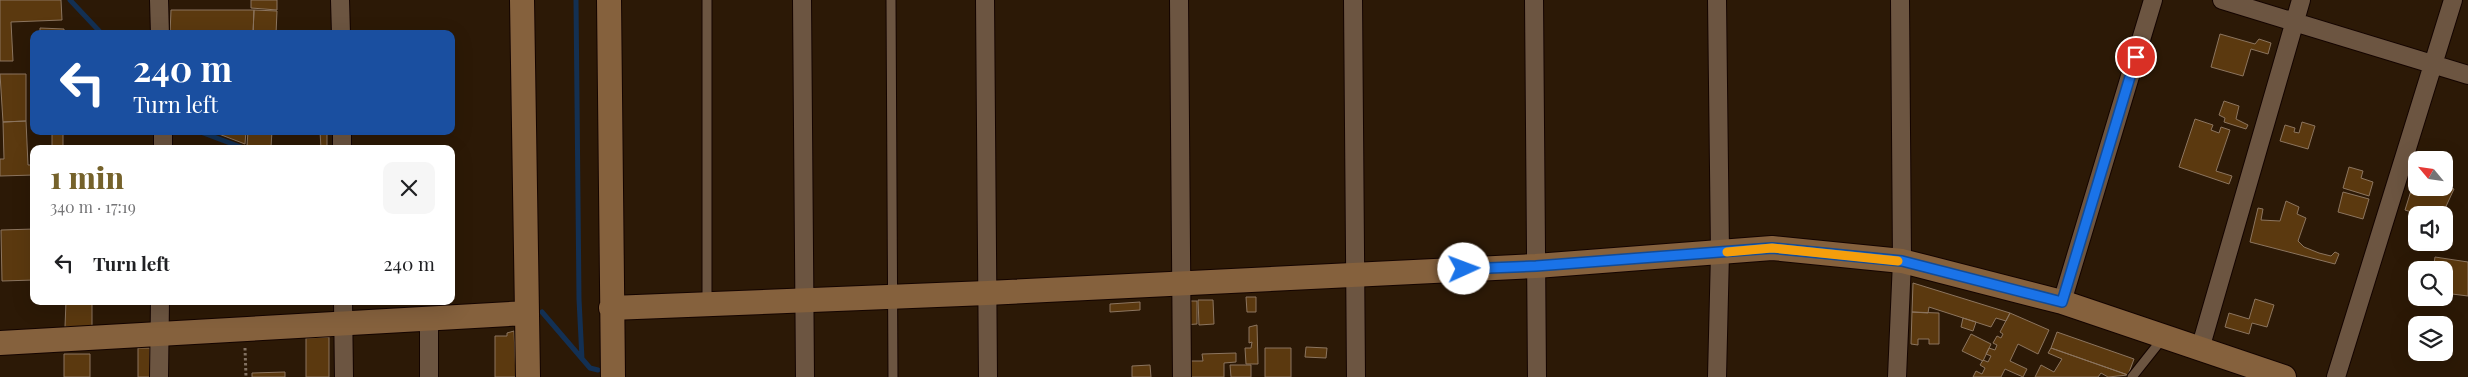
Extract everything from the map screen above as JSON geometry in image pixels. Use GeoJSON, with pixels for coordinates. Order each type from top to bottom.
{"type":"FeatureCollection","features":[{"type":"Feature","properties":{"kind":"street"},"geometry":{"type":"LineString","coordinates":[[159,0],[160,30]]}},
{"type":"Feature","properties":{"kind":"street"},"geometry":{"type":"LineString","coordinates":[[340,0],[341,30]]}},
{"type":"Feature","properties":{"kind":"street"},"geometry":{"type":"LineString","coordinates":[[522,0],[528,377]]}},
{"type":"Feature","properties":{"kind":"street"},"geometry":{"type":"LineString","coordinates":[[609,0],[613,377]]}},
{"type":"Feature","properties":{"kind":"street"},"geometry":{"type":"LineString","coordinates":[[802,0],[805,377]]}},
{"type":"Feature","properties":{"kind":"street"},"geometry":{"type":"LineString","coordinates":[[985,0],[988,377]]}},
{"type":"Feature","properties":{"kind":"street"},"geometry":{"type":"LineString","coordinates":[[1178,0],[1182,377]]}},
{"type":"Feature","properties":{"kind":"street"},"geometry":{"type":"LineString","coordinates":[[1353,0],[1356,377]]}},
{"type":"Feature","properties":{"kind":"street"},"geometry":{"type":"LineString","coordinates":[[1534,0],[1536,377]]}},
{"type":"Feature","properties":{"kind":"street"},"geometry":{"type":"LineString","coordinates":[[1717,377],[1720,253],[1718,0]]}},
{"type":"Feature","properties":{"kind":"street"},"geometry":{"type":"LineString","coordinates":[[1897,377],[1902,261],[1900,0]]}},
{"type":"Feature","properties":{"kind":"street"},"geometry":{"type":"LineString","coordinates":[[2062,302],[2153,0]]}},
{"type":"Feature","properties":{"kind":"street"},"geometry":{"type":"LineString","coordinates":[[2222,0],[2468,75]]}},
{"type":"Feature","properties":{"kind":"street"},"geometry":{"type":"LineString","coordinates":[[2200,349],[2302,0]]}},
{"type":"Feature","properties":{"kind":"street"},"geometry":{"type":"LineString","coordinates":[[2336,377],[2453,0]]}},
{"type":"Feature","properties":{"kind":"street"},"geometry":{"type":"LineString","coordinates":[[611,308],[987,293],[1536,266],[1772,248],[1902,261],[2062,302],[2284,377]]}},
{"type":"Feature","properties":{"kind":"street"},"geometry":{"type":"LineString","coordinates":[[159,377],[160,305]]}},
{"type":"Feature","properties":{"kind":"street"},"geometry":{"type":"LineString","coordinates":[[0,343],[244,329],[343,312],[429,319],[526,313]]}},
{"type":"Feature","properties":{"kind":"street"},"geometry":{"type":"LineString","coordinates":[[343,312],[344,377]]}},
{"type":"Feature","properties":{"kind":"street"},"geometry":{"type":"LineString","coordinates":[[429,319],[430,377]]}},
{"type":"Feature","properties":{"kind":"lane"},"geometry":{"type":"LineString","coordinates":[[707,0],[707,304]]}},
{"type":"Feature","properties":{"kind":"lane"},"geometry":{"type":"LineString","coordinates":[[891,0],[891,297],[893,377]]}},
{"type":"Feature","properties":{"kind":"lane"},"geometry":{"type":"LineString","coordinates":[[2132,377],[2164,336]]}},
{"type":"Feature","properties":{"kind":"path"},"geometry":{"type":"LineString","coordinates":[[244,329],[246,377]]}},
{"type":"Feature","properties":{"kind":"building"},"geometry":{"type":"Polygon","coordinates":[[[0,0],[61,0],[62,20],[11,22],[13,61],[0,61],[0,0]]]}},
{"type":"Feature","properties":{"kind":"building"},"geometry":{"type":"Polygon","coordinates":[[[251,0],[277,0],[277,10],[251,8],[251,0]]]}},
{"type":"Feature","properties":{"kind":"building"},"geometry":{"type":"Polygon","coordinates":[[[171,10],[254,10],[253,30],[170,30],[171,10]]]}},
{"type":"Feature","properties":{"kind":"building"},"geometry":{"type":"Polygon","coordinates":[[[254,10],[277,11],[276,30],[253,30],[254,10]]]}},
{"type":"Feature","properties":{"kind":"building"},"geometry":{"type":"Polygon","coordinates":[[[40,28],[64,29],[64,30],[40,30],[40,28]]]}},
{"type":"Feature","properties":{"kind":"building"},"geometry":{"type":"Polygon","coordinates":[[[2220,34],[2255,44],[2259,39],[2271,43],[2268,54],[2251,49],[2243,76],[2211,67],[2220,34]]]}},
{"type":"Feature","properties":{"kind":"building"},"geometry":{"type":"Polygon","coordinates":[[[0,74],[26,74],[26,121],[3,122],[0,74]]]}},
{"type":"Feature","properties":{"kind":"building"},"geometry":{"type":"Polygon","coordinates":[[[2224,101],[2239,106],[2236,119],[2248,125],[2246,129],[2224,122],[2225,118],[2219,115],[2224,101]]]}},
{"type":"Feature","properties":{"kind":"building"},"geometry":{"type":"Polygon","coordinates":[[[2195,119],[2213,125],[2211,130],[2219,133],[2221,127],[2230,130],[2216,171],[2232,176],[2229,184],[2179,167],[2195,119]]]}},
{"type":"Feature","properties":{"kind":"building"},"geometry":{"type":"Polygon","coordinates":[[[26,121],[30,175],[0,176],[0,159],[4,159],[3,122],[26,121]]]}},
{"type":"Feature","properties":{"kind":"building"},"geometry":{"type":"Polygon","coordinates":[[[2302,122],[2315,126],[2308,149],[2280,141],[2285,125],[2295,128],[2294,132],[2299,133],[2302,122]]]}},
{"type":"Feature","properties":{"kind":"building"},"geometry":{"type":"Polygon","coordinates":[[[52,135],[63,135],[63,145],[52,145],[52,135]]]}},
{"type":"Feature","properties":{"kind":"building"},"geometry":{"type":"Polygon","coordinates":[[[221,135],[246,135],[245,144],[221,135]]]}},
{"type":"Feature","properties":{"kind":"building"},"geometry":{"type":"Polygon","coordinates":[[[248,135],[272,135],[271,145],[247,145],[248,135]]]}},
{"type":"Feature","properties":{"kind":"building"},"geometry":{"type":"Polygon","coordinates":[[[320,135],[327,135],[327,145],[321,145],[320,135]]]}},
{"type":"Feature","properties":{"kind":"building"},"geometry":{"type":"Polygon","coordinates":[[[2349,167],[2363,171],[2361,178],[2373,182],[2369,196],[2343,188],[2349,167]]]}},
{"type":"Feature","properties":{"kind":"building"},"geometry":{"type":"Polygon","coordinates":[[[2343,192],[2369,199],[2363,219],[2338,212],[2343,192]]]}},
{"type":"Feature","properties":{"kind":"building"},"geometry":{"type":"Polygon","coordinates":[[[2409,196],[2451,196],[2446,206],[2408,206],[2408,211],[2405,210],[2409,196]]]}},
{"type":"Feature","properties":{"kind":"building"},"geometry":{"type":"Polygon","coordinates":[[[2286,201],[2299,207],[2297,214],[2306,218],[2298,241],[2304,247],[2319,253],[2331,256],[2335,252],[2339,254],[2335,264],[2250,242],[2258,208],[2263,209],[2261,220],[2280,221],[2286,201]]]}},
{"type":"Feature","properties":{"kind":"building"},"geometry":{"type":"Polygon","coordinates":[[[30,229],[30,280],[2,281],[1,230],[30,229]]]}},
{"type":"Feature","properties":{"kind":"building"},"geometry":{"type":"Polygon","coordinates":[[[2435,257],[2468,262],[2468,296],[2453,294],[2453,261],[2434,261],[2435,257]]]}},
{"type":"Feature","properties":{"kind":"building"},"geometry":{"type":"Polygon","coordinates":[[[1913,283],[2010,313],[2006,321],[1996,318],[1991,327],[1929,307],[1928,313],[1912,312],[1913,283]]]}},
{"type":"Feature","properties":{"kind":"building"},"geometry":{"type":"Polygon","coordinates":[[[1246,297],[1256,297],[1256,312],[1247,312],[1246,297]]]}},
{"type":"Feature","properties":{"kind":"building"},"geometry":{"type":"Polygon","coordinates":[[[2255,299],[2274,305],[2267,327],[2252,323],[2249,334],[2225,327],[2229,313],[2249,319],[2255,299]]]}},
{"type":"Feature","properties":{"kind":"building"},"geometry":{"type":"Polygon","coordinates":[[[1198,300],[1213,300],[1214,324],[1199,325],[1198,300]]]}},
{"type":"Feature","properties":{"kind":"building"},"geometry":{"type":"Polygon","coordinates":[[[1183,301],[1197,301],[1197,324],[1183,325],[1183,301]]]}},
{"type":"Feature","properties":{"kind":"building"},"geometry":{"type":"Polygon","coordinates":[[[1140,302],[1140,310],[1110,312],[1110,304],[1140,302]]]}},
{"type":"Feature","properties":{"kind":"building"},"geometry":{"type":"Polygon","coordinates":[[[66,305],[92,305],[92,327],[65,327],[66,305]]]}},
{"type":"Feature","properties":{"kind":"building"},"geometry":{"type":"Polygon","coordinates":[[[1912,312],[1939,313],[1939,344],[1929,344],[1929,339],[1918,339],[1918,345],[1911,344],[1912,312]]]}},
{"type":"Feature","properties":{"kind":"building"},"geometry":{"type":"Polygon","coordinates":[[[2010,313],[2049,330],[2038,354],[2018,344],[2010,361],[2027,369],[2023,377],[2005,369],[2001,377],[1973,377],[1976,371],[1982,374],[1985,368],[1980,365],[1983,360],[1988,362],[1991,356],[1986,354],[1989,348],[1995,350],[1997,345],[1993,343],[1997,336],[2001,338],[2003,334],[2000,332],[2010,313]]]}},
{"type":"Feature","properties":{"kind":"building"},"geometry":{"type":"Polygon","coordinates":[[[1963,318],[1976,322],[1973,331],[1961,327],[1963,318]]]}},
{"type":"Feature","properties":{"kind":"building"},"geometry":{"type":"Polygon","coordinates":[[[1257,325],[1258,364],[1246,364],[1245,348],[1251,348],[1252,342],[1249,343],[1249,327],[1257,325]]]}},
{"type":"Feature","properties":{"kind":"building"},"geometry":{"type":"Polygon","coordinates":[[[514,331],[516,377],[495,377],[495,336],[507,336],[507,333],[514,331]]]}},
{"type":"Feature","properties":{"kind":"building"},"geometry":{"type":"Polygon","coordinates":[[[2057,332],[2134,359],[2128,375],[2051,348],[2057,332]]]}},
{"type":"Feature","properties":{"kind":"building"},"geometry":{"type":"Polygon","coordinates":[[[1971,334],[1991,344],[1983,361],[1962,351],[1971,334]]]}},
{"type":"Feature","properties":{"kind":"building"},"geometry":{"type":"Polygon","coordinates":[[[329,337],[329,377],[306,377],[306,338],[329,337]]]}},
{"type":"Feature","properties":{"kind":"building"},"geometry":{"type":"Polygon","coordinates":[[[1306,347],[1327,348],[1326,358],[1305,357],[1306,347]]]}},
{"type":"Feature","properties":{"kind":"building"},"geometry":{"type":"Polygon","coordinates":[[[138,348],[150,348],[150,377],[138,377],[138,348]]]}},
{"type":"Feature","properties":{"kind":"building"},"geometry":{"type":"Polygon","coordinates":[[[1265,348],[1291,348],[1291,377],[1265,377],[1265,348]]]}},
{"type":"Feature","properties":{"kind":"building"},"geometry":{"type":"Polygon","coordinates":[[[2051,348],[2128,375],[2108,377],[2101,373],[2098,377],[2035,377],[2041,365],[2054,372],[2062,359],[2048,353],[2051,348]]]}},
{"type":"Feature","properties":{"kind":"building"},"geometry":{"type":"Polygon","coordinates":[[[1236,353],[1236,362],[1224,363],[1224,377],[1185,377],[1184,361],[1203,361],[1202,354],[1236,353]]]}},
{"type":"Feature","properties":{"kind":"building"},"geometry":{"type":"Polygon","coordinates":[[[64,354],[90,354],[90,377],[64,377],[64,354]]]}},
{"type":"Feature","properties":{"kind":"building"},"geometry":{"type":"Polygon","coordinates":[[[1150,365],[1151,377],[1132,377],[1132,366],[1150,365]]]}},
{"type":"Feature","properties":{"kind":"building"},"geometry":{"type":"Polygon","coordinates":[[[1230,365],[1251,365],[1251,377],[1231,377],[1230,365]]]}},
{"type":"Feature","properties":{"kind":"building"},"geometry":{"type":"Polygon","coordinates":[[[285,372],[285,377],[252,377],[252,373],[285,372]]]}},
{"type":"Feature","properties":{"kind":"waterway"},"geometry":{"type":"LineString","coordinates":[[70,0],[98,30]]}},
{"type":"Feature","properties":{"kind":"waterway"},"geometry":{"type":"LineString","coordinates":[[576,0],[579,299],[582,359]]}},
{"type":"Feature","properties":{"kind":"waterway"},"geometry":{"type":"LineString","coordinates":[[209,135],[235,145]]}},
{"type":"Feature","properties":{"kind":"waterway"},"geometry":{"type":"LineString","coordinates":[[542,312],[590,368],[598,370]]}},
{"type":"Feature","properties":{"kind":"slow traffic"},"geometry":{"type":"LineString","coordinates":[[1727,252],[1772,248],[1898,261]]}},
{"type":"Feature","properties":{"kind":"route"},"geometry":{"type":"LineString","coordinates":[[1464,269],[1536,266],[1772,248],[1902,261],[2062,302],[2136,57]]}}]}
